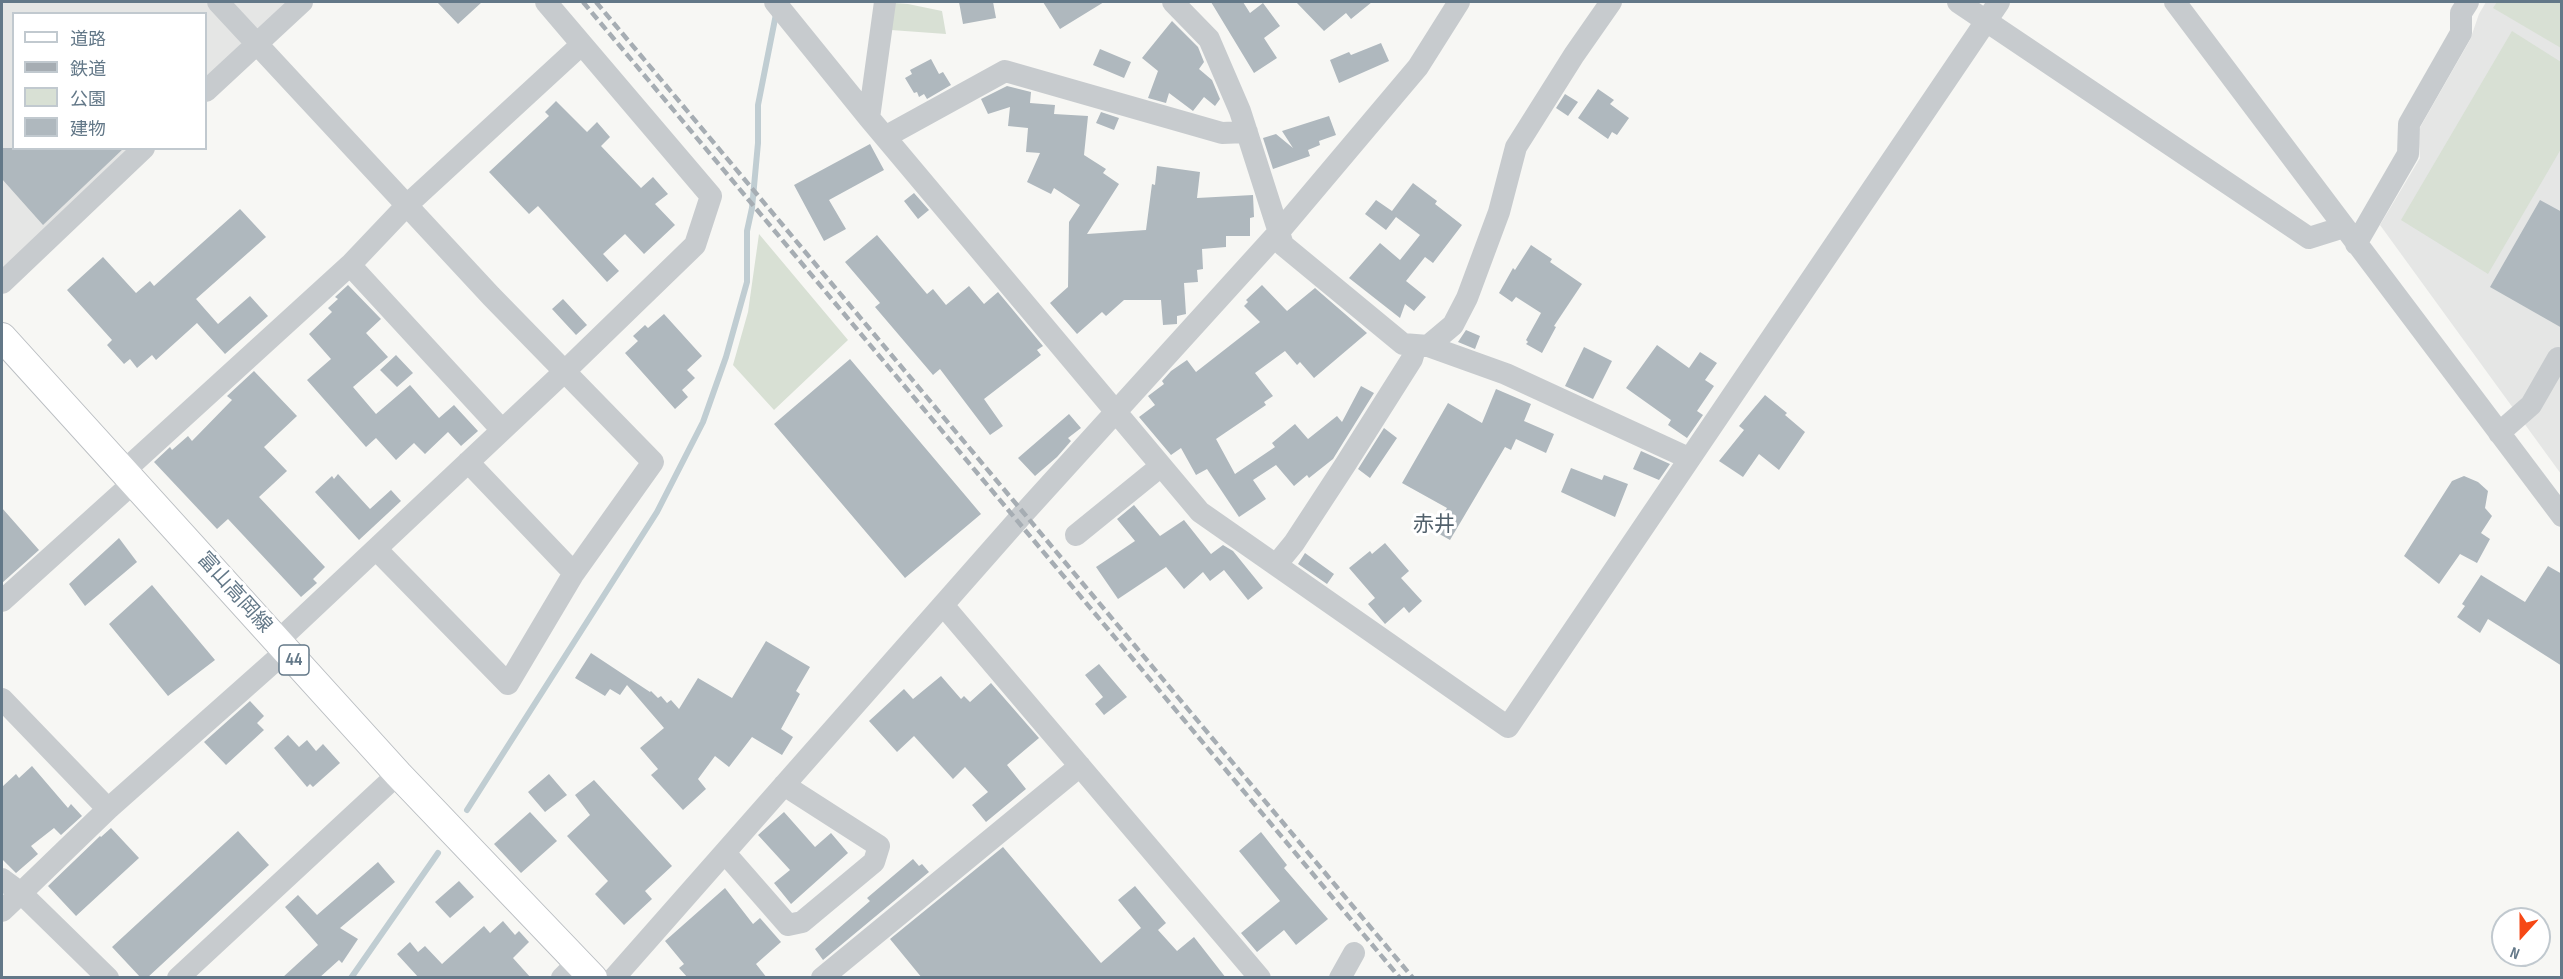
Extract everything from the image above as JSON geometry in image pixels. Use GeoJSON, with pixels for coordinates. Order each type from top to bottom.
{"type":"FeatureCollection","features":[{"type":"Feature","properties":{"kind":"main road","name":"富山高岡線"},"geometry":{"type":"LineString","coordinates":[[2,337],[578,972]]}},
{"type":"Feature","properties":{"kind":"street"},"geometry":{"type":"LineString","coordinates":[[218,2],[564,372],[652,462],[574,573],[508,684],[376,549]]}},
{"type":"Feature","properties":{"kind":"street"},"geometry":{"type":"LineString","coordinates":[[207,90],[302,2]]}},
{"type":"Feature","properties":{"kind":"street"},"geometry":{"type":"LineString","coordinates":[[2,910],[282,646],[376,549],[695,245],[711,196],[546,2]]}},
{"type":"Feature","properties":{"kind":"street"},"geometry":{"type":"LineString","coordinates":[[775,2],[869,118],[1200,512],[1508,727],[1999,2]]}},
{"type":"Feature","properties":{"kind":"street"},"geometry":{"type":"LineString","coordinates":[[869,118],[885,2]]}},
{"type":"Feature","properties":{"kind":"street"},"geometry":{"type":"LineString","coordinates":[[1177,2],[1209,39],[1240,111],[1283,245],[1403,344],[1422,346],[1506,374],[1684,456],[1686,463]]}},
{"type":"Feature","properties":{"kind":"street"},"geometry":{"type":"LineString","coordinates":[[614,978],[943,605],[1278,233],[1418,67],[1459,2]]}},
{"type":"Feature","properties":{"kind":"street"},"geometry":{"type":"LineString","coordinates":[[1276,565],[1294,543],[1412,359],[1422,346],[1454,325],[1467,298],[1499,212],[1516,147],[1574,55],[1611,2]]}},
{"type":"Feature","properties":{"kind":"street"},"geometry":{"type":"LineString","coordinates":[[1958,2],[2308,238],[2350,236]]}},
{"type":"Feature","properties":{"kind":"street"},"geometry":{"type":"LineString","coordinates":[[2175,2],[2562,516]]}},
{"type":"Feature","properties":{"kind":"street"},"geometry":{"type":"LineString","coordinates":[[2350,236],[2408,154],[2409,124],[2461,33],[2461,13],[2468,2]]}},
{"type":"Feature","properties":{"kind":"street"},"geometry":{"type":"LineString","coordinates":[[2,601],[350,264],[407,205],[581,45]]}},
{"type":"Feature","properties":{"kind":"street"},"geometry":{"type":"LineString","coordinates":[[885,137],[1005,71],[1222,134],[1247,132]]}},
{"type":"Feature","properties":{"kind":"street"},"geometry":{"type":"LineString","coordinates":[[2,283],[142,150]]}},
{"type":"Feature","properties":{"kind":"street"},"geometry":{"type":"LineString","coordinates":[[350,264],[502,430]]}},
{"type":"Feature","properties":{"kind":"street"},"geometry":{"type":"LineString","coordinates":[[2499,433],[2531,405],[2558,358],[2562,360]]}},
{"type":"Feature","properties":{"kind":"street"},"geometry":{"type":"LineString","coordinates":[[468,462],[574,573]]}},
{"type":"Feature","properties":{"kind":"street"},"geometry":{"type":"LineString","coordinates":[[1076,535],[1161,466]]}},
{"type":"Feature","properties":{"kind":"street"},"geometry":{"type":"LineString","coordinates":[[943,605],[1260,978]]}},
{"type":"Feature","properties":{"kind":"street"},"geometry":{"type":"LineString","coordinates":[[2,699],[108,809]]}},
{"type":"Feature","properties":{"kind":"street"},"geometry":{"type":"LineString","coordinates":[[822,978],[1080,766]]}},
{"type":"Feature","properties":{"kind":"street"},"geometry":{"type":"LineString","coordinates":[[178,978],[398,774]]}},
{"type":"Feature","properties":{"kind":"street"},"geometry":{"type":"LineString","coordinates":[[725,853],[788,925],[802,922],[874,862],[879,846],[784,785]]}},
{"type":"Feature","properties":{"kind":"street"},"geometry":{"type":"LineString","coordinates":[[2,879],[21,893],[108,978]]}},
{"type":"Feature","properties":{"kind":"street"},"geometry":{"type":"LineString","coordinates":[[1340,978],[1354,953]]}},
{"type":"Feature","properties":{"kind":"shaded area"},"geometry":{"type":"Polygon","coordinates":[[[294,2],[207,83],[207,12],[12,12],[12,150],[136,150],[2,275],[2,3],[294,2]]]}},
{"type":"Feature","properties":{"kind":"shaded area"},"geometry":{"type":"Polygon","coordinates":[[[2486,2],[2561,2],[2561,474],[2380,225],[2420,158],[2418,131],[2470,40],[2486,2]]]}},
{"type":"Feature","properties":{"kind":"green space"},"geometry":{"type":"Polygon","coordinates":[[[2497,2],[2561,2],[2561,48],[2493,8],[2497,2]]]}},
{"type":"Feature","properties":{"kind":"green space"},"geometry":{"type":"Polygon","coordinates":[[[894,3],[942,11],[946,34],[891,30],[894,3]]]}},
{"type":"Feature","properties":{"kind":"green space"},"geometry":{"type":"Polygon","coordinates":[[[2512,31],[2561,62],[2561,149],[2488,274],[2401,220],[2512,31]]]}},
{"type":"Feature","properties":{"kind":"green space"},"geometry":{"type":"Polygon","coordinates":[[[759,234],[848,340],[774,410],[733,365],[748,312],[759,234]]]}},
{"type":"Feature","properties":{"kind":"building"},"geometry":{"type":"Polygon","coordinates":[[[437,2],[482,2],[458,24],[437,2]]]}},
{"type":"Feature","properties":{"kind":"building"},"geometry":{"type":"Polygon","coordinates":[[[959,2],[993,2],[996,18],[963,24],[959,2]]]}},
{"type":"Feature","properties":{"kind":"building"},"geometry":{"type":"Polygon","coordinates":[[[1043,2],[1104,2],[1060,29],[1043,2]]]}},
{"type":"Feature","properties":{"kind":"building"},"geometry":{"type":"Polygon","coordinates":[[[1211,2],[1243,2],[1250,13],[1263,3],[1280,26],[1264,38],[1277,58],[1254,73],[1211,2]]]}},
{"type":"Feature","properties":{"kind":"building"},"geometry":{"type":"Polygon","coordinates":[[[1296,2],[1372,2],[1351,19],[1346,13],[1324,31],[1296,2]]]}},
{"type":"Feature","properties":{"kind":"building"},"geometry":{"type":"Polygon","coordinates":[[[1172,21],[1198,47],[1204,62],[1199,69],[1212,80],[1220,99],[1215,106],[1204,97],[1193,111],[1169,93],[1166,103],[1148,98],[1158,71],[1142,58],[1172,21]]]}},
{"type":"Feature","properties":{"kind":"building"},"geometry":{"type":"Polygon","coordinates":[[[1381,43],[1389,61],[1339,83],[1330,60],[1349,52],[1351,55],[1381,43]]]}},
{"type":"Feature","properties":{"kind":"building"},"geometry":{"type":"Polygon","coordinates":[[[1100,49],[1131,62],[1124,78],[1093,65],[1100,49]]]}},
{"type":"Feature","properties":{"kind":"building"},"geometry":{"type":"Polygon","coordinates":[[[931,59],[939,74],[943,72],[951,85],[927,99],[924,94],[919,97],[917,92],[914,93],[905,78],[912,74],[910,70],[931,59]]]}},
{"type":"Feature","properties":{"kind":"building"},"geometry":{"type":"Polygon","coordinates":[[[1007,86],[1031,92],[1030,103],[1055,105],[1054,114],[1088,116],[1084,155],[1106,169],[1103,173],[1119,184],[1087,234],[1146,230],[1152,184],[1155,185],[1157,166],[1200,172],[1197,198],[1253,195],[1254,217],[1250,218],[1250,236],[1226,236],[1226,247],[1202,249],[1203,269],[1197,270],[1198,282],[1184,283],[1186,314],[1177,316],[1177,324],[1163,325],[1161,300],[1124,300],[1106,316],[1102,312],[1077,334],[1050,303],[1068,287],[1069,222],[1080,205],[1054,188],[1051,194],[1027,182],[1040,153],[1026,152],[1028,128],[1008,126],[1010,107],[988,114],[981,99],[1007,86]]]}},
{"type":"Feature","properties":{"kind":"building"},"geometry":{"type":"Polygon","coordinates":[[[1598,89],[1614,100],[1610,104],[1629,118],[1617,135],[1612,132],[1608,139],[1578,118],[1598,89]]]}},
{"type":"Feature","properties":{"kind":"building"},"geometry":{"type":"Polygon","coordinates":[[[1565,94],[1578,102],[1568,116],[1556,108],[1565,94]]]}},
{"type":"Feature","properties":{"kind":"building"},"geometry":{"type":"Polygon","coordinates":[[[556,101],[587,132],[597,122],[610,137],[601,146],[641,188],[653,177],[668,194],[655,204],[675,225],[644,254],[625,234],[603,254],[619,271],[607,282],[538,206],[529,214],[489,172],[549,116],[545,112],[556,101]]]}},
{"type":"Feature","properties":{"kind":"building"},"geometry":{"type":"Polygon","coordinates":[[[1101,112],[1119,118],[1114,130],[1096,123],[1101,112]]]}},
{"type":"Feature","properties":{"kind":"building"},"geometry":{"type":"Polygon","coordinates":[[[1329,116],[1336,135],[1319,141],[1320,145],[1308,150],[1310,156],[1273,169],[1263,138],[1276,134],[1293,148],[1282,131],[1329,116]]]}},
{"type":"Feature","properties":{"kind":"building"},"geometry":{"type":"Polygon","coordinates":[[[870,144],[884,170],[829,200],[846,229],[824,241],[794,185],[870,144]]]}},
{"type":"Feature","properties":{"kind":"building"},"geometry":{"type":"Polygon","coordinates":[[[2,148],[12,148],[12,150],[122,150],[43,225],[2,179],[2,148]]]}},
{"type":"Feature","properties":{"kind":"building"},"geometry":{"type":"Polygon","coordinates":[[[1413,183],[1437,201],[1435,204],[1462,225],[1433,263],[1425,257],[1406,281],[1426,297],[1414,311],[1405,304],[1400,318],[1349,278],[1380,243],[1400,260],[1420,235],[1396,217],[1386,230],[1365,214],[1376,200],[1392,211],[1413,183]]]}},
{"type":"Feature","properties":{"kind":"building"},"geometry":{"type":"Polygon","coordinates":[[[914,193],[929,210],[918,219],[904,201],[914,193]]]}},
{"type":"Feature","properties":{"kind":"building"},"geometry":{"type":"Polygon","coordinates":[[[2540,200],[2562,212],[2562,328],[2490,287],[2540,200]]]}},
{"type":"Feature","properties":{"kind":"building"},"geometry":{"type":"Polygon","coordinates":[[[240,209],[266,237],[196,299],[218,324],[250,296],[268,316],[225,354],[197,323],[156,360],[152,355],[137,368],[130,359],[124,364],[107,345],[112,340],[67,290],[103,257],[136,293],[150,281],[154,286],[240,209]]]}},
{"type":"Feature","properties":{"kind":"building"},"geometry":{"type":"Polygon","coordinates":[[[877,235],[927,294],[933,289],[946,305],[969,286],[984,304],[998,292],[1043,346],[1037,350],[1041,355],[984,399],[1003,426],[990,435],[940,369],[933,375],[875,307],[880,303],[845,262],[877,235]]]}},
{"type":"Feature","properties":{"kind":"building"},"geometry":{"type":"Polygon","coordinates":[[[1531,245],[1552,259],[1550,262],[1582,284],[1554,326],[1556,327],[1542,353],[1526,344],[1541,313],[1516,297],[1512,302],[1499,293],[1513,268],[1515,270],[1531,245]]]}},
{"type":"Feature","properties":{"kind":"building"},"geometry":{"type":"Polygon","coordinates":[[[348,285],[381,319],[366,333],[388,357],[353,387],[376,414],[410,385],[439,418],[454,405],[478,431],[461,446],[448,432],[425,454],[414,443],[396,460],[376,438],[366,447],[307,380],[331,359],[309,334],[332,312],[328,308],[338,299],[335,297],[348,285]]]}},
{"type":"Feature","properties":{"kind":"building"},"geometry":{"type":"Polygon","coordinates":[[[1262,285],[1287,311],[1315,288],[1367,333],[1314,378],[1300,362],[1297,365],[1285,351],[1255,373],[1273,396],[1264,402],[1266,405],[1216,439],[1235,474],[1275,447],[1272,443],[1295,424],[1308,439],[1337,416],[1342,422],[1361,386],[1374,393],[1333,459],[1309,478],[1307,475],[1294,486],[1276,465],[1253,480],[1266,499],[1239,517],[1207,469],[1196,475],[1181,448],[1171,455],[1139,417],[1155,405],[1148,396],[1164,384],[1162,381],[1171,371],[1187,360],[1196,372],[1260,322],[1244,306],[1248,302],[1246,300],[1262,285]]]}},
{"type":"Feature","properties":{"kind":"building"},"geometry":{"type":"Polygon","coordinates":[[[563,299],[587,325],[576,335],[552,309],[563,299]]]}},
{"type":"Feature","properties":{"kind":"building"},"geometry":{"type":"Polygon","coordinates":[[[664,314],[702,356],[687,370],[695,378],[682,390],[688,397],[675,409],[625,353],[638,341],[633,336],[645,325],[648,328],[664,314]]]}},
{"type":"Feature","properties":{"kind":"building"},"geometry":{"type":"Polygon","coordinates":[[[1466,330],[1480,336],[1475,349],[1458,342],[1466,330]]]}},
{"type":"Feature","properties":{"kind":"building"},"geometry":{"type":"Polygon","coordinates":[[[1657,345],[1689,368],[1700,352],[1717,363],[1705,380],[1714,386],[1697,411],[1703,415],[1687,438],[1668,425],[1671,420],[1626,388],[1657,345]]]}},
{"type":"Feature","properties":{"kind":"building"},"geometry":{"type":"Polygon","coordinates":[[[1584,347],[1612,361],[1593,399],[1565,386],[1584,347]]]}},
{"type":"Feature","properties":{"kind":"building"},"geometry":{"type":"Polygon","coordinates":[[[396,355],[413,373],[397,387],[380,370],[396,355]]]}},
{"type":"Feature","properties":{"kind":"building"},"geometry":{"type":"Polygon","coordinates":[[[850,359],[981,514],[905,578],[774,424],[850,359]]]}},
{"type":"Feature","properties":{"kind":"building"},"geometry":{"type":"Polygon","coordinates":[[[254,371],[297,416],[264,447],[287,471],[259,497],[325,567],[313,579],[317,583],[301,597],[228,519],[217,529],[154,462],[170,447],[172,450],[188,436],[192,441],[232,400],[227,396],[254,371]]]}},
{"type":"Feature","properties":{"kind":"building"},"geometry":{"type":"Polygon","coordinates":[[[1496,389],[1531,404],[1524,421],[1554,434],[1546,453],[1516,439],[1511,450],[1505,447],[1450,540],[1434,531],[1447,508],[1402,483],[1448,403],[1482,423],[1496,389]]]}},
{"type":"Feature","properties":{"kind":"building"},"geometry":{"type":"Polygon","coordinates":[[[1765,395],[1805,432],[1779,470],[1759,454],[1743,477],[1719,461],[1744,430],[1739,426],[1765,395]]]}},
{"type":"Feature","properties":{"kind":"building"},"geometry":{"type":"Polygon","coordinates":[[[1069,414],[1081,428],[1068,438],[1071,441],[1057,457],[1035,476],[1018,458],[1069,414]]]}},
{"type":"Feature","properties":{"kind":"building"},"geometry":{"type":"Polygon","coordinates":[[[1384,428],[1397,438],[1370,478],[1358,469],[1384,428]]]}},
{"type":"Feature","properties":{"kind":"building"},"geometry":{"type":"Polygon","coordinates":[[[1641,451],[1670,464],[1659,480],[1633,469],[1641,451]]]}},
{"type":"Feature","properties":{"kind":"building"},"geometry":{"type":"Polygon","coordinates":[[[1571,468],[1602,480],[1604,475],[1628,484],[1615,517],[1561,492],[1571,468]]]}},
{"type":"Feature","properties":{"kind":"building"},"geometry":{"type":"Polygon","coordinates":[[[338,474],[370,509],[391,490],[401,501],[359,540],[315,492],[332,476],[334,479],[338,474]]]}},
{"type":"Feature","properties":{"kind":"building"},"geometry":{"type":"Polygon","coordinates":[[[2464,476],[2478,482],[2488,491],[2485,508],[2492,516],[2481,533],[2490,539],[2477,563],[2460,554],[2439,584],[2404,556],[2452,481],[2464,476]]]}},
{"type":"Feature","properties":{"kind":"building"},"geometry":{"type":"Polygon","coordinates":[[[1134,505],[1160,536],[1184,520],[1211,554],[1223,545],[1233,551],[1263,588],[1248,600],[1224,570],[1210,581],[1203,572],[1184,589],[1166,567],[1118,599],[1096,567],[1135,541],[1117,519],[1134,505]]]}},
{"type":"Feature","properties":{"kind":"building"},"geometry":{"type":"Polygon","coordinates":[[[2,508],[39,550],[2,583],[2,508]]]}},
{"type":"Feature","properties":{"kind":"building"},"geometry":{"type":"Polygon","coordinates":[[[119,538],[137,562],[85,606],[69,584],[119,538]]]}},
{"type":"Feature","properties":{"kind":"building"},"geometry":{"type":"Polygon","coordinates":[[[1385,543],[1409,571],[1401,578],[1422,601],[1409,613],[1404,607],[1385,624],[1368,604],[1375,598],[1349,568],[1370,551],[1372,554],[1385,543]]]}},
{"type":"Feature","properties":{"kind":"building"},"geometry":{"type":"Polygon","coordinates":[[[1305,553],[1334,574],[1327,584],[1298,564],[1305,553]]]}},
{"type":"Feature","properties":{"kind":"building"},"geometry":{"type":"Polygon","coordinates":[[[2548,566],[2562,574],[2562,666],[2488,619],[2480,633],[2457,617],[2465,606],[2462,604],[2481,575],[2525,602],[2548,566]]]}},
{"type":"Feature","properties":{"kind":"building"},"geometry":{"type":"Polygon","coordinates":[[[152,585],[215,660],[168,696],[109,624],[152,585]]]}},
{"type":"Feature","properties":{"kind":"building"},"geometry":{"type":"Polygon","coordinates":[[[766,641],[810,667],[796,691],[800,694],[781,729],[793,737],[782,755],[752,737],[729,767],[715,756],[698,779],[706,789],[683,810],[651,775],[658,769],[640,748],[664,728],[627,685],[620,695],[610,689],[605,696],[575,678],[591,653],[651,691],[658,698],[661,696],[667,703],[671,700],[679,709],[698,678],[732,698],[766,641]]]}},
{"type":"Feature","properties":{"kind":"building"},"geometry":{"type":"Polygon","coordinates":[[[1099,664],[1127,697],[1104,715],[1095,704],[1103,697],[1085,675],[1099,664]]]}},
{"type":"Feature","properties":{"kind":"building"},"geometry":{"type":"Polygon","coordinates":[[[941,676],[961,699],[964,696],[970,702],[991,683],[1039,738],[1007,765],[1026,789],[986,822],[972,805],[988,792],[965,767],[953,779],[914,736],[897,752],[869,721],[904,689],[913,699],[941,676]]]}},
{"type":"Feature","properties":{"kind":"building"},"geometry":{"type":"Polygon","coordinates":[[[250,701],[264,716],[257,723],[264,730],[226,765],[204,742],[250,701]]]}},
{"type":"Feature","properties":{"kind":"building"},"geometry":{"type":"Polygon","coordinates":[[[288,735],[299,747],[307,740],[316,751],[323,744],[340,763],[313,787],[310,784],[307,787],[274,748],[288,735]]]}},
{"type":"Feature","properties":{"kind":"building"},"geometry":{"type":"Polygon","coordinates":[[[32,766],[68,808],[71,804],[82,816],[61,835],[54,828],[31,846],[38,854],[16,873],[2,859],[2,787],[16,774],[19,778],[32,766]]]}},
{"type":"Feature","properties":{"kind":"building"},"geometry":{"type":"Polygon","coordinates":[[[549,774],[567,795],[545,812],[528,792],[549,774]]]}},
{"type":"Feature","properties":{"kind":"building"},"geometry":{"type":"Polygon","coordinates":[[[594,780],[672,866],[645,891],[652,899],[624,925],[595,894],[608,881],[567,836],[590,815],[575,795],[594,780]]]}},
{"type":"Feature","properties":{"kind":"building"},"geometry":{"type":"Polygon","coordinates":[[[530,812],[557,841],[521,873],[494,844],[530,812]]]}},
{"type":"Feature","properties":{"kind":"building"},"geometry":{"type":"Polygon","coordinates":[[[784,812],[815,847],[831,833],[848,853],[791,904],[774,883],[790,870],[758,835],[784,812]]]}},
{"type":"Feature","properties":{"kind":"building"},"geometry":{"type":"Polygon","coordinates":[[[111,828],[139,858],[76,916],[48,886],[111,828]]]}},
{"type":"Feature","properties":{"kind":"building"},"geometry":{"type":"Polygon","coordinates":[[[238,831],[269,865],[147,978],[141,978],[112,947],[238,831]]]}},
{"type":"Feature","properties":{"kind":"building"},"geometry":{"type":"Polygon","coordinates":[[[1261,832],[1287,865],[1284,868],[1328,919],[1296,945],[1284,930],[1257,952],[1241,933],[1280,901],[1239,851],[1261,832]]]}},
{"type":"Feature","properties":{"kind":"building"},"geometry":{"type":"Polygon","coordinates":[[[1003,847],[1101,963],[1141,928],[1118,900],[1135,886],[1166,923],[1158,930],[1177,951],[1194,937],[1226,978],[922,978],[890,939],[1003,847]]]}},
{"type":"Feature","properties":{"kind":"building"},"geometry":{"type":"Polygon","coordinates":[[[913,859],[929,872],[823,960],[815,949],[870,901],[867,898],[913,859]]]}},
{"type":"Feature","properties":{"kind":"building"},"geometry":{"type":"Polygon","coordinates":[[[378,862],[395,882],[340,928],[358,939],[342,963],[339,960],[319,978],[282,978],[318,945],[285,907],[298,895],[317,915],[378,862]]]}},
{"type":"Feature","properties":{"kind":"building"},"geometry":{"type":"Polygon","coordinates":[[[459,881],[474,897],[450,918],[435,902],[459,881]]]}},
{"type":"Feature","properties":{"kind":"building"},"geometry":{"type":"Polygon","coordinates":[[[725,888],[753,924],[760,918],[781,942],[756,964],[767,978],[688,978],[679,968],[684,964],[665,941],[725,888]]]}},
{"type":"Feature","properties":{"kind":"building"},"geometry":{"type":"Polygon","coordinates":[[[503,921],[515,935],[519,931],[529,942],[513,958],[531,978],[419,978],[397,954],[410,942],[418,952],[425,946],[442,964],[484,926],[490,933],[503,921]]]}},
{"type":"Feature","properties":{"kind":"waterway"},"geometry":{"type":"LineString","coordinates":[[467,810],[657,512],[703,422],[726,357],[747,282],[747,231],[752,208],[758,143],[758,105],[776,14]]}},
{"type":"Feature","properties":{"kind":"waterway"},"geometry":{"type":"LineString","coordinates":[[351,978],[438,853]]}},
{"type":"Feature","properties":{"kind":"railway"},"geometry":{"type":"LineString","coordinates":[[583,2],[1400,978]]}},
{"type":"Feature","properties":{"kind":"railway"},"geometry":{"type":"LineString","coordinates":[[596,2],[1413,978]]}},
{"type":"Feature","properties":{"kind":"district","name":"赤井"},"geometry":{"type":"Point","coordinates":[1434,526]}}]}
